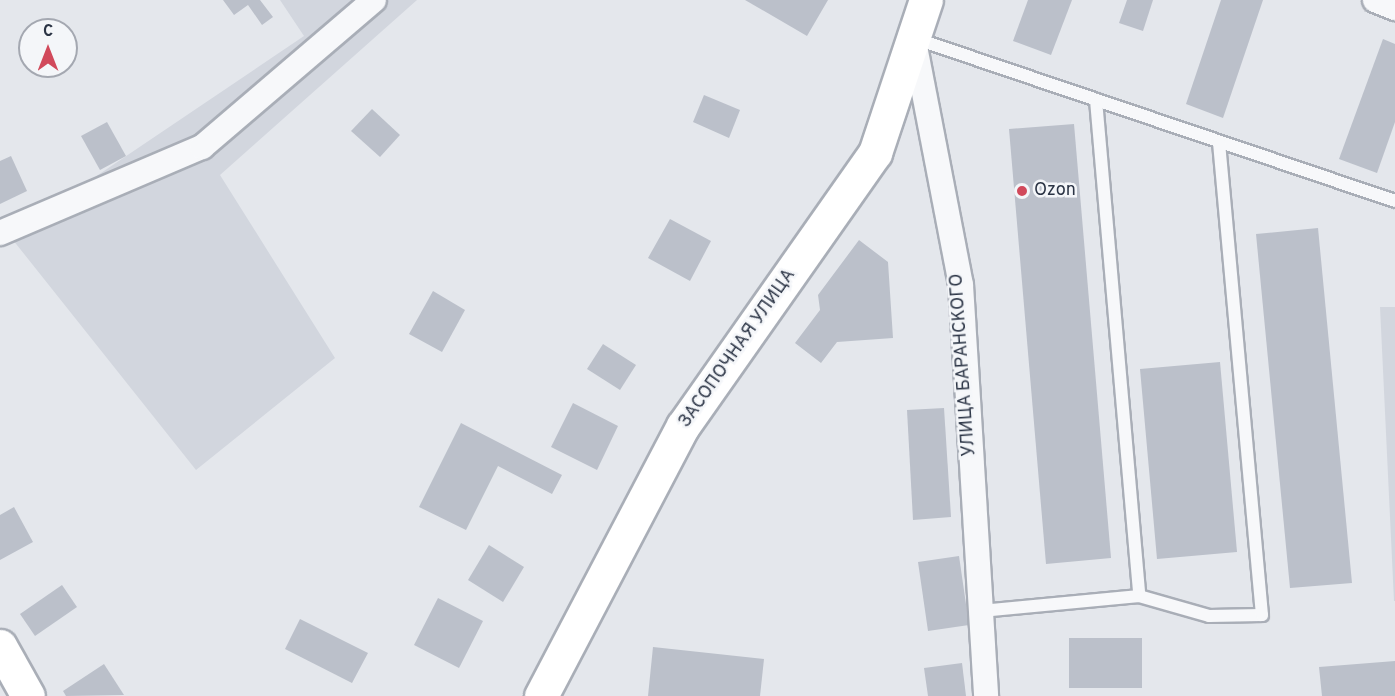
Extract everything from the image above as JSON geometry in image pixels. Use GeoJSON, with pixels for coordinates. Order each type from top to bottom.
{"type":"FeatureCollection","features":[{"type":"Feature","properties":{"kind":"street"},"geometry":{"type":"LineString","coordinates":[[0,233],[202,147],[374,0]]}},
{"type":"Feature","properties":{"kind":"street","name":"ЗАСОПОЧНАЯ УЛИЦА"},"geometry":{"type":"LineString","coordinates":[[541,696],[683,426],[875,153],[926,0]]}},
{"type":"Feature","properties":{"kind":"street"},"geometry":{"type":"LineString","coordinates":[[1375,0],[1395,8]]}},
{"type":"Feature","properties":{"kind":"street","name":"УЛИЦА БАРАНСКОГО"},"geometry":{"type":"LineString","coordinates":[[913,37],[961,285],[986,696]]}},
{"type":"Feature","properties":{"kind":"street"},"geometry":{"type":"LineString","coordinates":[[0,646],[28,696]]}},
{"type":"Feature","properties":{"kind":"lane"},"geometry":{"type":"LineString","coordinates":[[913,37],[1395,201]]}},
{"type":"Feature","properties":{"kind":"lane"},"geometry":{"type":"LineString","coordinates":[[1096,100],[1139,596]]}},
{"type":"Feature","properties":{"kind":"lane"},"geometry":{"type":"LineString","coordinates":[[981,611],[1139,596],[1209,616],[1262,615],[1219,142]]}},
{"type":"Feature","properties":{"kind":"shaded area"},"geometry":{"type":"Polygon","coordinates":[[[280,0],[417,0],[220,175],[335,358],[196,470],[9,235],[304,36],[280,0]]]}},
{"type":"Feature","properties":{"kind":"shaded area"},"geometry":{"type":"Polygon","coordinates":[[[1380,307],[1395,307],[1395,601],[1394,601],[1380,307]]]}},
{"type":"Feature","properties":{"kind":"building"},"geometry":{"type":"Polygon","coordinates":[[[223,0],[260,0],[273,17],[262,25],[248,5],[234,15],[223,0]]]}},
{"type":"Feature","properties":{"kind":"building"},"geometry":{"type":"Polygon","coordinates":[[[745,0],[828,0],[807,36],[745,0]]]}},
{"type":"Feature","properties":{"kind":"building"},"geometry":{"type":"Polygon","coordinates":[[[1028,0],[1072,0],[1051,55],[1013,41],[1028,0]]]}},
{"type":"Feature","properties":{"kind":"building"},"geometry":{"type":"Polygon","coordinates":[[[1127,0],[1153,0],[1143,31],[1119,23],[1127,0]]]}},
{"type":"Feature","properties":{"kind":"building"},"geometry":{"type":"Polygon","coordinates":[[[1221,0],[1263,0],[1223,118],[1186,104],[1221,0]]]}},
{"type":"Feature","properties":{"kind":"building"},"geometry":{"type":"Polygon","coordinates":[[[1383,39],[1395,44],[1395,122],[1377,173],[1339,159],[1383,39]]]}},
{"type":"Feature","properties":{"kind":"building"},"geometry":{"type":"Polygon","coordinates":[[[704,95],[740,110],[729,138],[693,122],[704,95]]]}},
{"type":"Feature","properties":{"kind":"building"},"geometry":{"type":"Polygon","coordinates":[[[372,109],[400,135],[380,157],[351,131],[372,109]]]}},
{"type":"Feature","properties":{"kind":"building"},"geometry":{"type":"Polygon","coordinates":[[[107,122],[126,156],[100,170],[81,136],[107,122]]]}},
{"type":"Feature","properties":{"kind":"building"},"geometry":{"type":"Polygon","coordinates":[[[1074,124],[1111,558],[1046,564],[1009,129],[1074,124]]]}},
{"type":"Feature","properties":{"kind":"building"},"geometry":{"type":"Polygon","coordinates":[[[11,156],[27,191],[0,204],[0,161],[11,156]]]}},
{"type":"Feature","properties":{"kind":"building"},"geometry":{"type":"Polygon","coordinates":[[[670,219],[711,241],[690,281],[648,258],[670,219]]]}},
{"type":"Feature","properties":{"kind":"building"},"geometry":{"type":"Polygon","coordinates":[[[1318,228],[1352,583],[1290,588],[1256,234],[1318,228]]]}},
{"type":"Feature","properties":{"kind":"building"},"geometry":{"type":"Polygon","coordinates":[[[859,240],[888,262],[893,338],[837,342],[821,363],[795,343],[820,310],[818,295],[859,240]]]}},
{"type":"Feature","properties":{"kind":"building"},"geometry":{"type":"Polygon","coordinates":[[[433,291],[465,310],[442,352],[409,334],[433,291]]]}},
{"type":"Feature","properties":{"kind":"building"},"geometry":{"type":"Polygon","coordinates":[[[603,344],[636,365],[620,390],[587,369],[603,344]]]}},
{"type":"Feature","properties":{"kind":"building"},"geometry":{"type":"Polygon","coordinates":[[[1220,362],[1237,552],[1157,559],[1140,369],[1220,362]]]}},
{"type":"Feature","properties":{"kind":"building"},"geometry":{"type":"Polygon","coordinates":[[[573,403],[618,426],[597,470],[551,447],[573,403]]]}},
{"type":"Feature","properties":{"kind":"building"},"geometry":{"type":"Polygon","coordinates":[[[944,408],[951,517],[913,520],[907,410],[944,408]]]}},
{"type":"Feature","properties":{"kind":"building"},"geometry":{"type":"Polygon","coordinates":[[[461,423],[562,475],[552,494],[498,466],[466,530],[419,507],[461,423]]]}},
{"type":"Feature","properties":{"kind":"building"},"geometry":{"type":"Polygon","coordinates":[[[14,507],[33,542],[0,560],[0,515],[14,507]]]}},
{"type":"Feature","properties":{"kind":"building"},"geometry":{"type":"Polygon","coordinates":[[[489,545],[524,567],[503,602],[468,580],[489,545]]]}},
{"type":"Feature","properties":{"kind":"building"},"geometry":{"type":"Polygon","coordinates":[[[959,556],[969,625],[928,631],[918,562],[959,556]]]}},
{"type":"Feature","properties":{"kind":"building"},"geometry":{"type":"Polygon","coordinates":[[[62,585],[77,607],[35,636],[20,614],[62,585]]]}},
{"type":"Feature","properties":{"kind":"building"},"geometry":{"type":"Polygon","coordinates":[[[438,598],[483,621],[459,668],[414,645],[438,598]]]}},
{"type":"Feature","properties":{"kind":"building"},"geometry":{"type":"Polygon","coordinates":[[[300,619],[368,653],[352,683],[285,649],[300,619]]]}},
{"type":"Feature","properties":{"kind":"building"},"geometry":{"type":"Polygon","coordinates":[[[1069,638],[1142,638],[1142,688],[1069,688],[1069,638]]]}},
{"type":"Feature","properties":{"kind":"building"},"geometry":{"type":"Polygon","coordinates":[[[653,647],[764,659],[760,696],[648,696],[653,647]]]}},
{"type":"Feature","properties":{"kind":"building"},"geometry":{"type":"Polygon","coordinates":[[[1395,661],[1395,696],[1322,696],[1319,667],[1395,661]]]}},
{"type":"Feature","properties":{"kind":"building"},"geometry":{"type":"Polygon","coordinates":[[[962,663],[966,696],[928,696],[924,668],[962,663]]]}},
{"type":"Feature","properties":{"kind":"building"},"geometry":{"type":"Polygon","coordinates":[[[104,664],[124,695],[66,696],[63,691],[104,664]]]}},
{"type":"Feature","properties":{"kind":"place","name":"Ozon"},"geometry":{"type":"Point","coordinates":[1022,191]}}]}
